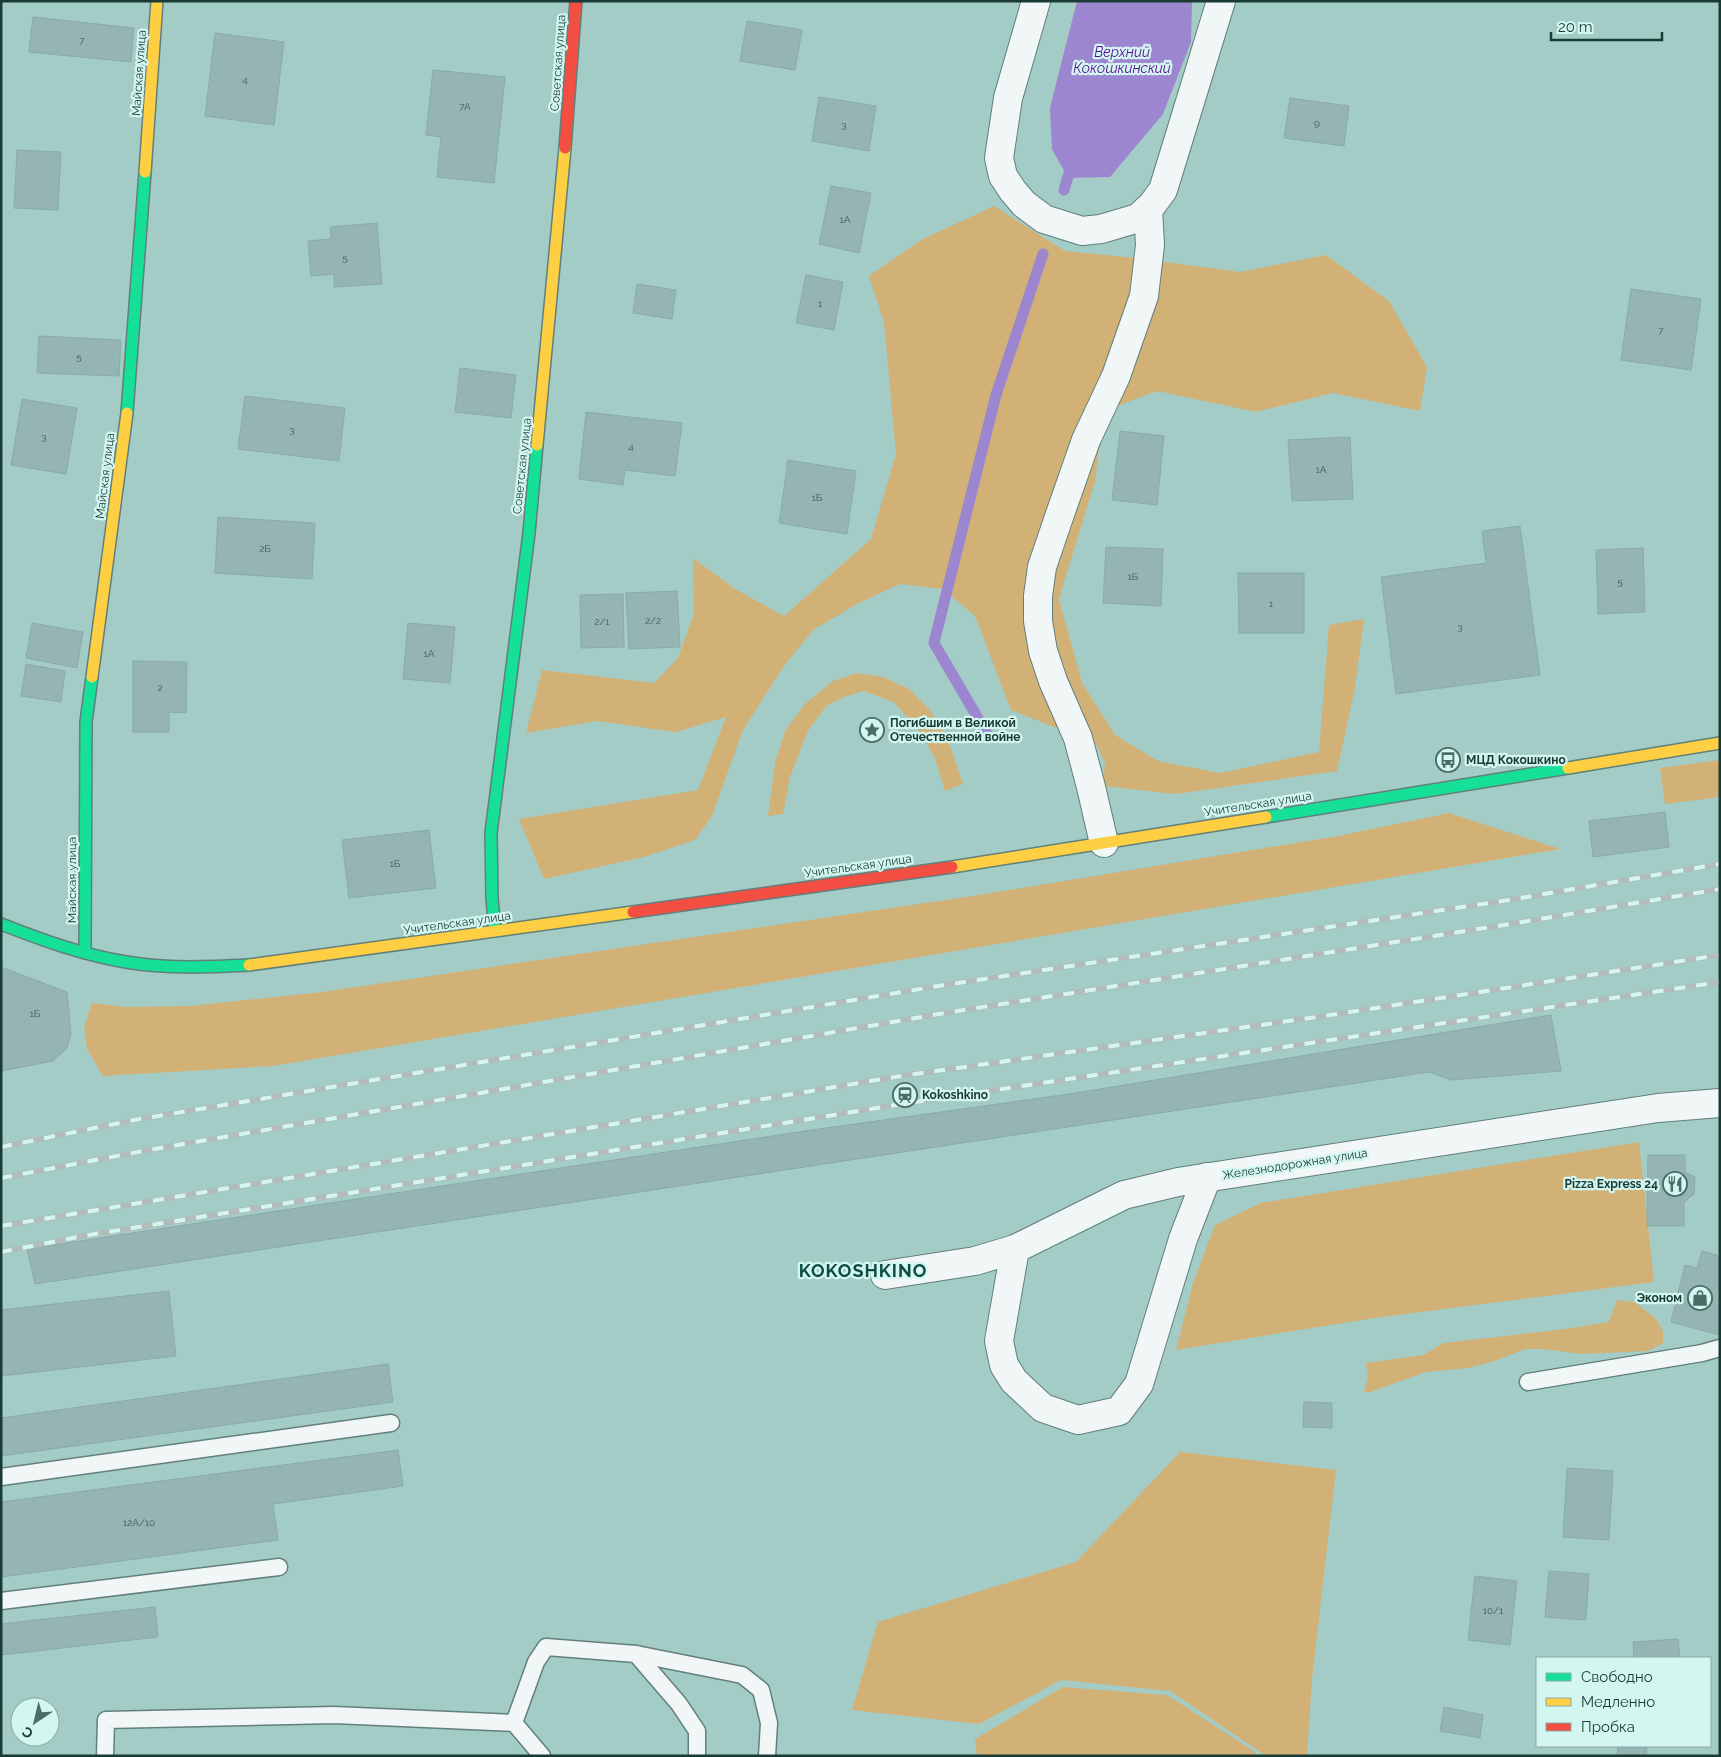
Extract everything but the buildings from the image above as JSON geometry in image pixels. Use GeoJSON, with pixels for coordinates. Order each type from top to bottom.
{"type":"FeatureCollection","features":[{"type":"Feature","properties":{"kind":"street","name":"Майская улица"},"geometry":{"type":"LineString","coordinates":[[85,953],[86,722],[128,404],[158,1]]}},
{"type":"Feature","properties":{"kind":"street","name":"Советская улица"},"geometry":{"type":"LineString","coordinates":[[494,932],[490,833],[531,514],[565,161],[576,1]]}},
{"type":"Feature","properties":{"kind":"street"},"geometry":{"type":"LineString","coordinates":[[1036,1],[1008,98],[999,158],[1003,176],[1024,204],[1044,219],[1082,231],[1138,218],[1163,190],[1220,1]]}},
{"type":"Feature","properties":{"kind":"street"},"geometry":{"type":"LineString","coordinates":[[1104,843],[1078,738],[1053,681],[1043,651],[1038,621],[1038,596],[1042,567],[1086,440],[1116,376],[1144,296],[1150,245],[1148,209]]}},
{"type":"Feature","properties":{"kind":"street","name":"Учительская улица"},"geometry":{"type":"LineString","coordinates":[[1,924],[47,942],[85,953],[153,965],[190,968],[253,965],[994,861],[1720,743]]}},
{"type":"Feature","properties":{"kind":"street","name":"Железнодорожная улица"},"geometry":{"type":"LineString","coordinates":[[885,1275],[975,1261],[1015,1249],[1124,1195],[1178,1182],[1658,1108],[1720,1103]]}},
{"type":"Feature","properties":{"kind":"street"},"geometry":{"type":"LineString","coordinates":[[1015,1249],[999,1341],[1004,1365],[1014,1381],[1043,1408],[1078,1420],[1119,1411],[1139,1384],[1183,1239],[1207,1177]]}},
{"type":"Feature","properties":{"kind":"lane"},"geometry":{"type":"LineString","coordinates":[[1528,1382],[1702,1353],[1720,1348]]}},
{"type":"Feature","properties":{"kind":"lane"},"geometry":{"type":"LineString","coordinates":[[1,1477],[391,1423]]}},
{"type":"Feature","properties":{"kind":"lane"},"geometry":{"type":"LineString","coordinates":[[1,1601],[279,1567]]}},
{"type":"Feature","properties":{"kind":"lane"},"geometry":{"type":"LineString","coordinates":[[514,1723],[536,1662],[546,1647],[636,1654],[742,1675],[761,1690],[769,1723],[767,1756]]}},
{"type":"Feature","properties":{"kind":"lane"},"geometry":{"type":"LineString","coordinates":[[636,1654],[679,1704],[697,1730],[697,1756]]}},
{"type":"Feature","properties":{"kind":"lane"},"geometry":{"type":"LineString","coordinates":[[105,1756],[106,1720],[334,1716],[514,1723],[542,1756]]}},
{"type":"Feature","properties":{"kind":"shaded area"},"geometry":{"type":"Polygon","coordinates":[[[994,206],[1065,251],[1136,258],[1240,272],[1326,255],[1389,301],[1427,367],[1420,411],[1333,393],[1256,412],[1157,391],[1104,411],[1095,481],[1059,599],[1082,683],[1115,735],[1158,761],[1220,773],[1319,752],[1329,625],[1364,619],[1355,688],[1337,771],[1176,794],[1103,786],[1105,763],[1096,744],[1011,710],[975,616],[943,589],[900,584],[859,603],[813,630],[784,666],[743,730],[712,816],[695,840],[644,857],[544,879],[519,819],[698,790],[726,717],[676,732],[597,721],[526,733],[542,670],[654,683],[678,658],[694,613],[693,558],[735,589],[784,616],[871,539],[896,454],[884,322],[869,276],[923,239],[994,206]]]}},
{"type":"Feature","properties":{"kind":"shaded area"},"geometry":{"type":"Polygon","coordinates":[[[857,673],[883,677],[909,689],[930,710],[947,737],[963,784],[945,791],[935,758],[922,735],[894,702],[864,691],[844,697],[826,706],[808,731],[790,777],[783,814],[768,816],[775,763],[785,731],[805,704],[833,681],[857,673]]]}},
{"type":"Feature","properties":{"kind":"shaded area"},"geometry":{"type":"Polygon","coordinates":[[[1720,760],[1720,797],[1665,804],[1660,768],[1720,760]]]}},
{"type":"Feature","properties":{"kind":"shaded area"},"geometry":{"type":"Polygon","coordinates":[[[1449,813],[1560,849],[273,1066],[103,1076],[87,1049],[84,1028],[92,1003],[126,1007],[189,1006],[322,992],[973,896],[1338,836],[1449,813]]]}},
{"type":"Feature","properties":{"kind":"shaded area"},"geometry":{"type":"Polygon","coordinates":[[[1639,1142],[1654,1282],[1374,1318],[1176,1350],[1193,1283],[1215,1225],[1261,1203],[1639,1142]]]}},
{"type":"Feature","properties":{"kind":"shaded area"},"geometry":{"type":"Polygon","coordinates":[[[1617,1300],[1635,1302],[1656,1319],[1663,1331],[1663,1343],[1648,1351],[1582,1354],[1544,1349],[1525,1349],[1495,1361],[1468,1368],[1426,1372],[1370,1392],[1364,1392],[1368,1377],[1366,1363],[1423,1355],[1444,1343],[1609,1322],[1617,1300]]]}},
{"type":"Feature","properties":{"kind":"shaded area"},"geometry":{"type":"Polygon","coordinates":[[[1180,1452],[1336,1470],[1312,1679],[1307,1756],[1266,1756],[1170,1691],[1061,1680],[979,1724],[852,1710],[878,1622],[1076,1562],[1180,1452]]]}},
{"type":"Feature","properties":{"kind":"shaded area"},"geometry":{"type":"Polygon","coordinates":[[[1063,1687],[1167,1695],[1259,1756],[977,1756],[975,1739],[1063,1687]]]}},
{"type":"Feature","properties":{"kind":"water","name":"Верхний Кокошкинский"},"geometry":{"type":"Polygon","coordinates":[[[1077,1],[1192,1],[1191,42],[1163,114],[1110,177],[1068,178],[1052,149],[1050,108],[1077,1]]]}},
{"type":"Feature","properties":{"kind":"waterway"},"geometry":{"type":"LineString","coordinates":[[1064,190],[1072,163]]}},
{"type":"Feature","properties":{"kind":"waterway"},"geometry":{"type":"LineString","coordinates":[[986,732],[934,643],[996,395],[1043,254]]}},
{"type":"Feature","properties":{"kind":"railway"},"geometry":{"type":"LineString","coordinates":[[1,1147],[134,1120],[938,986],[1509,900],[1720,864]]}},
{"type":"Feature","properties":{"kind":"railway"},"geometry":{"type":"LineString","coordinates":[[1,1178],[143,1151],[945,1013],[1720,889]]}},
{"type":"Feature","properties":{"kind":"railway"},"geometry":{"type":"LineString","coordinates":[[1,1226],[901,1076],[1324,1016],[1720,955]]}},
{"type":"Feature","properties":{"kind":"railway"},"geometry":{"type":"LineString","coordinates":[[1,1252],[83,1236],[908,1103],[1720,982]]}},
{"type":"Feature","properties":{"kind":"traffic: fast"},"geometry":{"type":"LineString","coordinates":[[127,413],[145,172]]}},
{"type":"Feature","properties":{"kind":"traffic: fast"},"geometry":{"type":"LineString","coordinates":[[495,931],[492,898],[491,833],[529,533],[537,445]]}},
{"type":"Feature","properties":{"kind":"traffic: fast"},"geometry":{"type":"LineString","coordinates":[[85,953],[86,722],[92,677]]}},
{"type":"Feature","properties":{"kind":"traffic: fast"},"geometry":{"type":"LineString","coordinates":[[1266,817],[1568,768]]}},
{"type":"Feature","properties":{"kind":"traffic: fast"},"geometry":{"type":"LineString","coordinates":[[1,924],[63,946],[126,962],[172,967],[249,965]]}},
{"type":"Feature","properties":{"kind":"traffic: slow"},"geometry":{"type":"LineString","coordinates":[[145,172],[157,1]]}},
{"type":"Feature","properties":{"kind":"traffic: slow"},"geometry":{"type":"LineString","coordinates":[[537,445],[565,148]]}},
{"type":"Feature","properties":{"kind":"traffic: slow"},"geometry":{"type":"LineString","coordinates":[[92,677],[127,413]]}},
{"type":"Feature","properties":{"kind":"traffic: slow"},"geometry":{"type":"LineString","coordinates":[[1568,768],[1720,743]]}},
{"type":"Feature","properties":{"kind":"traffic: slow"},"geometry":{"type":"LineString","coordinates":[[952,867],[1266,817]]}},
{"type":"Feature","properties":{"kind":"traffic: slow"},"geometry":{"type":"LineString","coordinates":[[249,965],[633,912]]}},
{"type":"Feature","properties":{"kind":"traffic: jam"},"geometry":{"type":"LineString","coordinates":[[565,148],[576,1]]}},
{"type":"Feature","properties":{"kind":"traffic: jam"},"geometry":{"type":"LineString","coordinates":[[633,912],[952,867]]}},
{"type":"Feature","properties":{"kind":"place","name":"Погибшим в Великой Отечественной войне"},"geometry":{"type":"Point","coordinates":[872,730]}},
{"type":"Feature","properties":{"kind":"place","name":"МЦД Кокошкино"},"geometry":{"type":"Point","coordinates":[1448,760]}},
{"type":"Feature","properties":{"kind":"place","name":"Kokoshkino"},"geometry":{"type":"Point","coordinates":[905,1095]}},
{"type":"Feature","properties":{"kind":"place","name":"Pizza Express 24"},"geometry":{"type":"Point","coordinates":[1675,1184]}},
{"type":"Feature","properties":{"kind":"place","name":"Эконом"},"geometry":{"type":"Point","coordinates":[1700,1298]}},
{"type":"Feature","properties":{"kind":"district","name":"KOKOSHKINO"},"geometry":{"type":"Point","coordinates":[863,1270]}}]}
